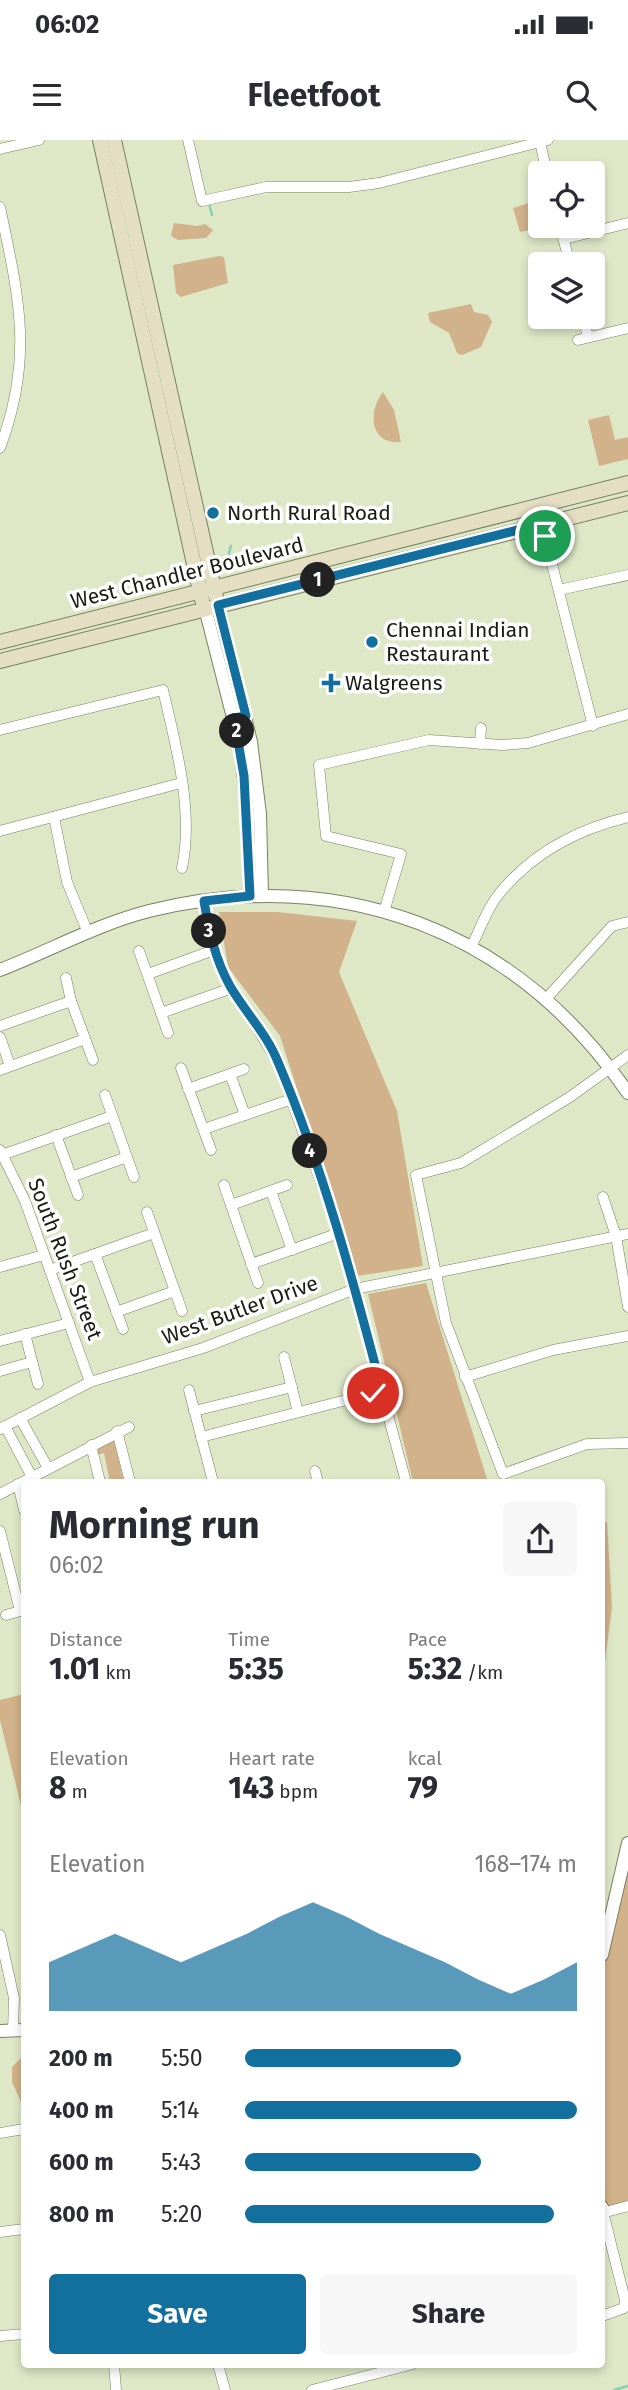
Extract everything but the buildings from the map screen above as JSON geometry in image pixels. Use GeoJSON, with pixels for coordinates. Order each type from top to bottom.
{"type":"FeatureCollection","features":[{"type":"Feature","properties":{"kind":"main road"},"geometry":{"type":"LineString","coordinates":[[100,140],[211,606]]}},
{"type":"Feature","properties":{"kind":"main road"},"geometry":{"type":"LineString","coordinates":[[114,140],[207,589]]}},
{"type":"Feature","properties":{"kind":"main road","name":"West Chandler Boulevard"},"geometry":{"type":"LineString","coordinates":[[0,642],[628,483]]}},
{"type":"Feature","properties":{"kind":"main road","name":"West Chandler Boulevard"},"geometry":{"type":"LineString","coordinates":[[0,662],[211,606],[628,503]]}},
{"type":"Feature","properties":{"kind":"main road"},"geometry":{"type":"LineString","coordinates":[[437,531],[441,550]]}},
{"type":"Feature","properties":{"kind":"street"},"geometry":{"type":"LineString","coordinates":[[0,149],[39,140]]}},
{"type":"Feature","properties":{"kind":"street"},"geometry":{"type":"LineString","coordinates":[[188,140],[202,201],[267,187],[349,187],[379,183],[544,141],[546,161]]}},
{"type":"Feature","properties":{"kind":"street"},"geometry":{"type":"LineString","coordinates":[[0,207],[20,299],[22,341],[16,399],[0,448]]}},
{"type":"Feature","properties":{"kind":"street"},"geometry":{"type":"LineString","coordinates":[[567,252],[564,239],[628,223]]}},
{"type":"Feature","properties":{"kind":"street"},"geometry":{"type":"LineString","coordinates":[[583,329],[583,339],[628,328]]}},
{"type":"Feature","properties":{"kind":"street"},"geometry":{"type":"LineString","coordinates":[[542,524],[593,726]]}},
{"type":"Feature","properties":{"kind":"street"},"geometry":{"type":"LineString","coordinates":[[559,590],[628,575]]}},
{"type":"Feature","properties":{"kind":"street"},"geometry":{"type":"LineString","coordinates":[[211,606],[240,717],[256,896]]}},
{"type":"Feature","properties":{"kind":"street"},"geometry":{"type":"LineString","coordinates":[[0,730],[163,690],[181,783],[186,834],[182,868]]}},
{"type":"Feature","properties":{"kind":"street"},"geometry":{"type":"LineString","coordinates":[[384,912],[401,854],[326,836],[319,765],[429,740],[480,744],[528,743],[628,714]]}},
{"type":"Feature","properties":{"kind":"street"},"geometry":{"type":"LineString","coordinates":[[480,744],[481,728]]}},
{"type":"Feature","properties":{"kind":"street"},"geometry":{"type":"LineString","coordinates":[[0,831],[181,783]]}},
{"type":"Feature","properties":{"kind":"street"},"geometry":{"type":"LineString","coordinates":[[54,817],[67,882],[89,933]]}},
{"type":"Feature","properties":{"kind":"street"},"geometry":{"type":"LineString","coordinates":[[471,947],[498,895],[529,862],[567,838],[628,817]]}},
{"type":"Feature","properties":{"kind":"street"},"geometry":{"type":"LineString","coordinates":[[0,970],[146,912],[204,901],[256,896],[318,897],[384,912],[471,947],[510,971],[580,1031],[628,1093]]}},
{"type":"Feature","properties":{"kind":"street"},"geometry":{"type":"LineString","coordinates":[[204,901],[214,950],[232,988],[270,1045],[339,1233],[405,1479]]}},
{"type":"Feature","properties":{"kind":"street"},"geometry":{"type":"LineString","coordinates":[[545,1000],[612,926],[628,922]]}},
{"type":"Feature","properties":{"kind":"street"},"geometry":{"type":"LineString","coordinates":[[148,974],[214,950]]}},
{"type":"Feature","properties":{"kind":"street"},"geometry":{"type":"LineString","coordinates":[[139,951],[168,1033]]}},
{"type":"Feature","properties":{"kind":"street"},"geometry":{"type":"LineString","coordinates":[[66,978],[71,1001],[93,1060]]}},
{"type":"Feature","properties":{"kind":"street"},"geometry":{"type":"LineString","coordinates":[[161,1013],[232,988]]}},
{"type":"Feature","properties":{"kind":"street"},"geometry":{"type":"LineString","coordinates":[[0,1026],[71,1001]]}},
{"type":"Feature","properties":{"kind":"street"},"geometry":{"type":"LineString","coordinates":[[0,1037],[5,1068],[85,1039]]}},
{"type":"Feature","properties":{"kind":"street"},"geometry":{"type":"LineString","coordinates":[[628,1055],[570,1097],[461,1163],[416,1175],[433,1272],[446,1323],[503,1474],[587,1444],[628,1443]]}},
{"type":"Feature","properties":{"kind":"street"},"geometry":{"type":"LineString","coordinates":[[181,1068],[211,1150]]}},
{"type":"Feature","properties":{"kind":"street"},"geometry":{"type":"LineString","coordinates":[[188,1088],[244,1069]]}},
{"type":"Feature","properties":{"kind":"street"},"geometry":{"type":"LineString","coordinates":[[230,1074],[245,1115]]}},
{"type":"Feature","properties":{"kind":"street"},"geometry":{"type":"LineString","coordinates":[[105,1095],[134,1177]]}},
{"type":"Feature","properties":{"kind":"street"},"geometry":{"type":"LineString","coordinates":[[204,1129],[292,1099]]}},
{"type":"Feature","properties":{"kind":"street"},"geometry":{"type":"LineString","coordinates":[[1,1153],[112,1116]]}},
{"type":"Feature","properties":{"kind":"street"},"geometry":{"type":"LineString","coordinates":[[56,1135],[78,1195]]}},
{"type":"Feature","properties":{"kind":"street","name":"South Rush Street"},"geometry":{"type":"LineString","coordinates":[[1,1153],[22,1193],[90,1382]]}},
{"type":"Feature","properties":{"kind":"street"},"geometry":{"type":"LineString","coordinates":[[71,1177],[127,1157]]}},
{"type":"Feature","properties":{"kind":"street"},"geometry":{"type":"LineString","coordinates":[[223,1185],[258,1283]]}},
{"type":"Feature","properties":{"kind":"street"},"geometry":{"type":"LineString","coordinates":[[231,1205],[287,1185]]}},
{"type":"Feature","properties":{"kind":"street"},"geometry":{"type":"LineString","coordinates":[[271,1191],[292,1250]]}},
{"type":"Feature","properties":{"kind":"street"},"geometry":{"type":"LineString","coordinates":[[603,1197],[616,1236],[628,1307]]}},
{"type":"Feature","properties":{"kind":"street"},"geometry":{"type":"LineString","coordinates":[[147,1212],[182,1311]]}},
{"type":"Feature","properties":{"kind":"street"},"geometry":{"type":"LineString","coordinates":[[50,1270],[154,1233]]}},
{"type":"Feature","properties":{"kind":"street"},"geometry":{"type":"LineString","coordinates":[[251,1264],[339,1233]]}},
{"type":"Feature","properties":{"kind":"street","name":"West Butler Drive"},"geometry":{"type":"LineString","coordinates":[[3,1428],[90,1382],[203,1348],[307,1305],[355,1289],[628,1234]]}},
{"type":"Feature","properties":{"kind":"street"},"geometry":{"type":"LineString","coordinates":[[95,1254],[122,1329]]}},
{"type":"Feature","properties":{"kind":"street"},"geometry":{"type":"LineString","coordinates":[[0,1267],[44,1255]]}},
{"type":"Feature","properties":{"kind":"street"},"geometry":{"type":"LineString","coordinates":[[116,1312],[174,1291]]}},
{"type":"Feature","properties":{"kind":"street"},"geometry":{"type":"LineString","coordinates":[[0,1341],[69,1323]]}},
{"type":"Feature","properties":{"kind":"street"},"geometry":{"type":"LineString","coordinates":[[25,1334],[38,1384]]}},
{"type":"Feature","properties":{"kind":"street"},"geometry":{"type":"LineString","coordinates":[[465,1377],[553,1350],[628,1336]]}},
{"type":"Feature","properties":{"kind":"street"},"geometry":{"type":"LineString","coordinates":[[284,1357],[298,1412]]}},
{"type":"Feature","properties":{"kind":"street"},"geometry":{"type":"LineString","coordinates":[[0,1371],[32,1362]]}},
{"type":"Feature","properties":{"kind":"street"},"geometry":{"type":"LineString","coordinates":[[194,1411],[292,1387]]}},
{"type":"Feature","properties":{"kind":"street"},"geometry":{"type":"LineString","coordinates":[[189,1390],[212,1479]]}},
{"type":"Feature","properties":{"kind":"street"},"geometry":{"type":"LineString","coordinates":[[201,1437],[382,1391]]}},
{"type":"Feature","properties":{"kind":"street"},"geometry":{"type":"LineString","coordinates":[[20,1418],[40,1472]]}},
{"type":"Feature","properties":{"kind":"street"},"geometry":{"type":"LineString","coordinates":[[27,1479],[129,1427]]}},
{"type":"Feature","properties":{"kind":"street"},"geometry":{"type":"LineString","coordinates":[[3,1428],[40,1472]]}},
{"type":"Feature","properties":{"kind":"street"},"geometry":{"type":"LineString","coordinates":[[117,1431],[129,1479]]}},
{"type":"Feature","properties":{"kind":"street"},"geometry":{"type":"LineString","coordinates":[[91,1445],[99,1479]]}},
{"type":"Feature","properties":{"kind":"street"},"geometry":{"type":"LineString","coordinates":[[0,1494],[21,1482]]}},
{"type":"Feature","properties":{"kind":"street"},"geometry":{"type":"LineString","coordinates":[[18,1484],[21,1497]]}},
{"type":"Feature","properties":{"kind":"street"},"geometry":{"type":"LineString","coordinates":[[0,1531],[21,1607]]}},
{"type":"Feature","properties":{"kind":"street"},"geometry":{"type":"LineString","coordinates":[[6,1615],[21,1611]]}},
{"type":"Feature","properties":{"kind":"street"},"geometry":{"type":"LineString","coordinates":[[605,1942],[628,1843]]}},
{"type":"Feature","properties":{"kind":"street"},"geometry":{"type":"LineString","coordinates":[[0,1935],[14,1998],[12,2031]]}},
{"type":"Feature","properties":{"kind":"street"},"geometry":{"type":"LineString","coordinates":[[0,2133],[21,2130]]}},
{"type":"Feature","properties":{"kind":"street"},"geometry":{"type":"LineString","coordinates":[[605,2210],[628,2206]]}},
{"type":"Feature","properties":{"kind":"street"},"geometry":{"type":"LineString","coordinates":[[605,2223],[625,2300],[624,2308],[605,2315]]}},
{"type":"Feature","properties":{"kind":"street"},"geometry":{"type":"LineString","coordinates":[[0,2232],[21,2229]]}},
{"type":"Feature","properties":{"kind":"street"},"geometry":{"type":"LineString","coordinates":[[0,2336],[21,2334]]}},
{"type":"Feature","properties":{"kind":"street"},"geometry":{"type":"LineString","coordinates":[[114,2368],[116,2390]]}},
{"type":"Feature","properties":{"kind":"street"},"geometry":{"type":"LineString","coordinates":[[219,2368],[225,2390]]}},
{"type":"Feature","properties":{"kind":"street"},"geometry":{"type":"LineString","coordinates":[[312,2390],[398,2368]]}},
{"type":"Feature","properties":{"kind":"shaded area"},"geometry":{"type":"Polygon","coordinates":[[[528,203],[528,231],[520,232],[513,208],[528,203]]]}},
{"type":"Feature","properties":{"kind":"shaded area"},"geometry":{"type":"Polygon","coordinates":[[[174,223],[197,226],[205,224],[213,230],[206,238],[178,240],[171,236],[174,223]]]}},
{"type":"Feature","properties":{"kind":"shaded area"},"geometry":{"type":"Polygon","coordinates":[[[224,257],[228,283],[181,297],[176,293],[173,265],[224,257]]]}},
{"type":"Feature","properties":{"kind":"shaded area"},"geometry":{"type":"Polygon","coordinates":[[[471,304],[474,312],[488,315],[492,322],[481,347],[462,355],[457,353],[449,333],[430,322],[428,313],[471,304]]]}},
{"type":"Feature","properties":{"kind":"shaded area"},"geometry":{"type":"Polygon","coordinates":[[[383,392],[394,410],[401,442],[391,442],[383,438],[374,426],[375,409],[383,392]]]}},
{"type":"Feature","properties":{"kind":"shaded area"},"geometry":{"type":"Polygon","coordinates":[[[609,415],[615,440],[628,437],[628,459],[599,466],[588,420],[609,415]]]}},
{"type":"Feature","properties":{"kind":"shaded area"},"geometry":{"type":"Polygon","coordinates":[[[219,912],[278,912],[357,921],[339,972],[397,1111],[423,1266],[357,1276],[280,1036],[228,967],[219,912]]]}},
{"type":"Feature","properties":{"kind":"shaded area"},"geometry":{"type":"Polygon","coordinates":[[[426,1283],[487,1479],[412,1479],[368,1294],[426,1283]]]}},
{"type":"Feature","properties":{"kind":"shaded area"},"geometry":{"type":"Polygon","coordinates":[[[102,1441],[114,1441],[123,1479],[109,1479],[104,1453],[97,1455],[96,1449],[102,1441]]]}},
{"type":"Feature","properties":{"kind":"shaded area"},"geometry":{"type":"Polygon","coordinates":[[[607,1522],[612,1607],[605,1661],[607,1522]]]}},
{"type":"Feature","properties":{"kind":"shaded area"},"geometry":{"type":"Polygon","coordinates":[[[21,1695],[21,1806],[0,1720],[0,1700],[21,1695]]]}},
{"type":"Feature","properties":{"kind":"shaded area"},"geometry":{"type":"Polygon","coordinates":[[[628,1843],[628,2206],[605,2207],[605,1942],[628,1843]]]}},
{"type":"Feature","properties":{"kind":"shaded area"},"geometry":{"type":"Polygon","coordinates":[[[21,2058],[21,2102],[12,2082],[12,2067],[21,2058]]]}},
{"type":"Feature","properties":{"kind":"waterway"},"geometry":{"type":"LineString","coordinates":[[209,203],[212,215]]}},
{"type":"Feature","properties":{"kind":"waterway"},"geometry":{"type":"LineString","coordinates":[[231,546],[231,572]]}},
{"type":"Feature","properties":{"kind":"waterway"},"geometry":{"type":"LineString","coordinates":[[614,2390],[628,2386]]}},
{"type":"Feature","properties":{"kind":"place","name":"North Rural Road"},"geometry":{"type":"Point","coordinates":[213,513]}},
{"type":"Feature","properties":{"kind":"place","name":"Chennai Indian Restaurant"},"geometry":{"type":"Point","coordinates":[372,642]}},
{"type":"Feature","properties":{"kind":"place","name":"Walgreens"},"geometry":{"type":"Point","coordinates":[331,683]}},
{"type":"Feature","properties":{"kind":"route"},"geometry":{"type":"LineString","coordinates":[[373,1393],[382,1391],[344,1248],[292,1099],[270,1045],[224,974],[209,932],[204,901],[250,896],[248,814],[234,718],[246,716],[218,605],[542,524],[545,536]]}}]}
